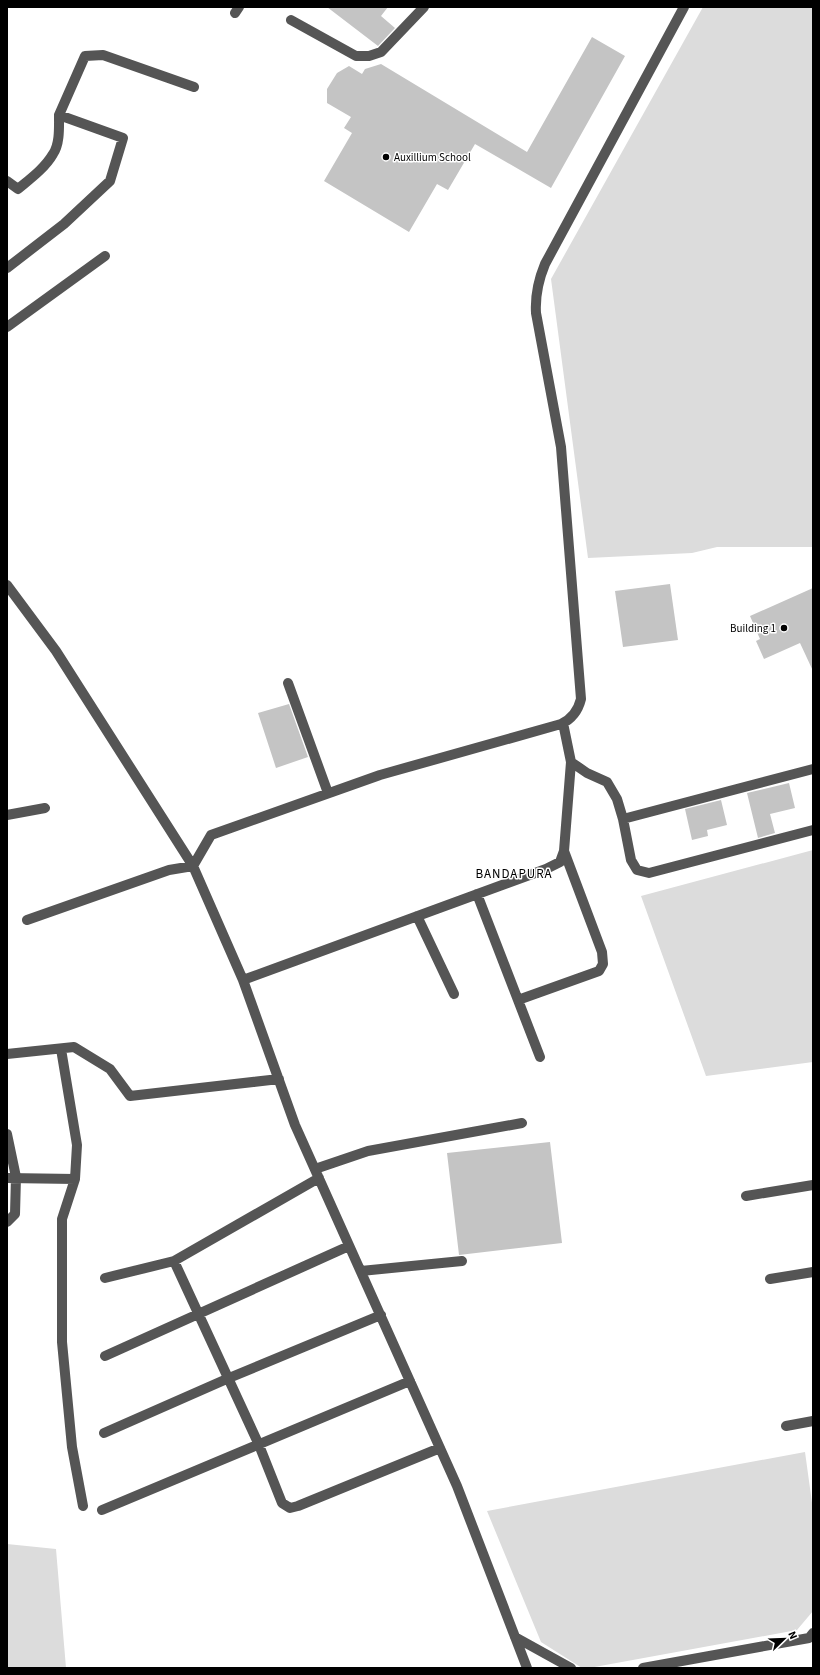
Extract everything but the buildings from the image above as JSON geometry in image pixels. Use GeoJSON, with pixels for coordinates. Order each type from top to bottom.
{"type":"FeatureCollection","features":[{"type":"Feature","properties":{"kind":"street"},"geometry":{"type":"LineString","coordinates":[[291,20],[356,56],[369,56],[381,52],[424,7]]}},
{"type":"Feature","properties":{"kind":"street"},"geometry":{"type":"LineString","coordinates":[[193,866],[211,835],[380,775],[563,723],[572,717],[576,712],[581,699],[561,447],[536,313],[535,299],[545,264],[684,7]]}},
{"type":"Feature","properties":{"kind":"street"},"geometry":{"type":"LineString","coordinates":[[7,182],[18,189],[36,174],[54,154],[59,130],[59,115],[85,56],[103,55],[194,88]]}},
{"type":"Feature","properties":{"kind":"street"},"geometry":{"type":"LineString","coordinates":[[7,268],[64,224],[110,181],[123,138],[59,115]]}},
{"type":"Feature","properties":{"kind":"street"},"geometry":{"type":"LineString","coordinates":[[7,327],[105,256]]}},
{"type":"Feature","properties":{"kind":"street"},"geometry":{"type":"LineString","coordinates":[[7,585],[56,651],[193,866],[243,980],[295,1125],[457,1486],[527,1668]]}},
{"type":"Feature","properties":{"kind":"street"},"geometry":{"type":"LineString","coordinates":[[288,683],[328,793]]}},
{"type":"Feature","properties":{"kind":"street"},"geometry":{"type":"LineString","coordinates":[[243,980],[546,869],[560,862],[564,851],[572,762],[563,723]]}},
{"type":"Feature","properties":{"kind":"street"},"geometry":{"type":"LineString","coordinates":[[572,762],[587,773],[607,782],[617,799],[623,819],[631,860],[637,870],[649,873],[813,830]]}},
{"type":"Feature","properties":{"kind":"street"},"geometry":{"type":"LineString","coordinates":[[623,819],[813,769]]}},
{"type":"Feature","properties":{"kind":"street"},"geometry":{"type":"LineString","coordinates":[[7,815],[45,808]]}},
{"type":"Feature","properties":{"kind":"street"},"geometry":{"type":"LineString","coordinates":[[518,1000],[599,971],[603,964],[602,952],[564,851]]}},
{"type":"Feature","properties":{"kind":"street"},"geometry":{"type":"LineString","coordinates":[[28,920],[169,870],[193,866]]}},
{"type":"Feature","properties":{"kind":"street"},"geometry":{"type":"LineString","coordinates":[[477,894],[540,1057]]}},
{"type":"Feature","properties":{"kind":"street"},"geometry":{"type":"LineString","coordinates":[[418,916],[454,994]]}},
{"type":"Feature","properties":{"kind":"street"},"geometry":{"type":"LineString","coordinates":[[7,1054],[74,1047],[110,1070],[130,1096],[279,1079]]}},
{"type":"Feature","properties":{"kind":"street"},"geometry":{"type":"LineString","coordinates":[[61,1049],[77,1146],[75,1179],[62,1219],[62,1342],[72,1447],[83,1506]]}},
{"type":"Feature","properties":{"kind":"street"},"geometry":{"type":"LineString","coordinates":[[105,1278],[174,1261],[317,1173],[368,1151],[522,1123]]}},
{"type":"Feature","properties":{"kind":"street"},"geometry":{"type":"LineString","coordinates":[[7,1134],[15,1214],[7,1222]]}},
{"type":"Feature","properties":{"kind":"street"},"geometry":{"type":"LineString","coordinates":[[11,1178],[75,1179]]}},
{"type":"Feature","properties":{"kind":"street"},"geometry":{"type":"LineString","coordinates":[[746,1196],[813,1185]]}},
{"type":"Feature","properties":{"kind":"street"},"geometry":{"type":"LineString","coordinates":[[105,1356],[349,1246]]}},
{"type":"Feature","properties":{"kind":"street"},"geometry":{"type":"LineString","coordinates":[[174,1261],[229,1378],[259,1445],[282,1502],[290,1508],[440,1448]]}},
{"type":"Feature","properties":{"kind":"street"},"geometry":{"type":"LineString","coordinates":[[361,1271],[462,1261]]}},
{"type":"Feature","properties":{"kind":"street"},"geometry":{"type":"LineString","coordinates":[[770,1279],[813,1272]]}},
{"type":"Feature","properties":{"kind":"street"},"geometry":{"type":"LineString","coordinates":[[104,1433],[229,1378],[381,1315]]}},
{"type":"Feature","properties":{"kind":"street"},"geometry":{"type":"LineString","coordinates":[[102,1510],[410,1381]]}},
{"type":"Feature","properties":{"kind":"street"},"geometry":{"type":"LineString","coordinates":[[786,1426],[813,1421]]}},
{"type":"Feature","properties":{"kind":"street"},"geometry":{"type":"LineString","coordinates":[[643,1668],[809,1638],[813,1633]]}},
{"type":"Feature","properties":{"kind":"street"},"geometry":{"type":"LineString","coordinates":[[515,1637],[571,1668]]}},
{"type":"Feature","properties":{"kind":"shaded area"},"geometry":{"type":"Polygon","coordinates":[[[703,7],[813,7],[813,547],[717,547],[692,553],[588,558],[551,279],[703,7]]]}},
{"type":"Feature","properties":{"kind":"shaded area"},"geometry":{"type":"Polygon","coordinates":[[[813,850],[813,1062],[706,1076],[641,896],[813,850]]]}},
{"type":"Feature","properties":{"kind":"shaded area"},"geometry":{"type":"Polygon","coordinates":[[[805,1452],[813,1510],[813,1611],[797,1630],[589,1668],[582,1668],[541,1642],[487,1511],[805,1452]]]}},
{"type":"Feature","properties":{"kind":"shaded area"},"geometry":{"type":"Polygon","coordinates":[[[7,1544],[56,1549],[66,1668],[7,1668],[7,1544]]]}},
{"type":"Feature","properties":{"kind":"place","name":"Auxillium School"},"geometry":{"type":"Point","coordinates":[386,157]}},
{"type":"Feature","properties":{"kind":"place","name":"Building 1"},"geometry":{"type":"Point","coordinates":[784,628]}},
{"type":"Feature","properties":{"kind":"district","name":"BANDAPURA"},"geometry":{"type":"Point","coordinates":[514,873]}}]}
